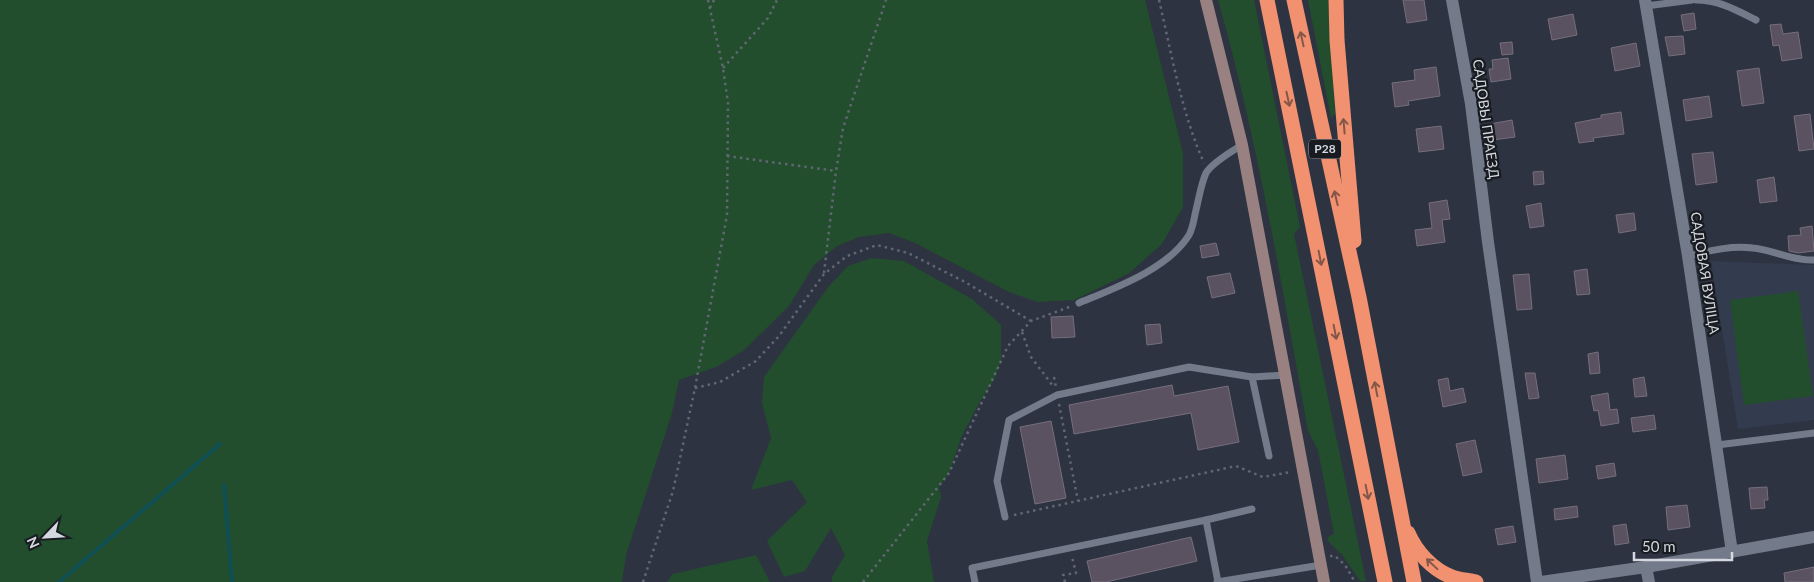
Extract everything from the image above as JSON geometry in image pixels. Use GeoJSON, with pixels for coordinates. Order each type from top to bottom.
{"type":"FeatureCollection","features":[{"type":"Feature","properties":{"kind":"highway","name":"Р28"},"geometry":{"type":"LineString","coordinates":[[1267,0],[1385,582]]}},
{"type":"Feature","properties":{"kind":"highway","name":"Р28"},"geometry":{"type":"LineString","coordinates":[[1294,0],[1359,297],[1414,582]]}},
{"type":"Feature","properties":{"kind":"highway"},"geometry":{"type":"LineString","coordinates":[[1336,0],[1338,50],[1359,297]]}},
{"type":"Feature","properties":{"kind":"highway"},"geometry":{"type":"LineString","coordinates":[[1400,516],[1410,538],[1436,570],[1453,578],[1476,582]]}},
{"type":"Feature","properties":{"kind":"street"},"geometry":{"type":"LineString","coordinates":[[1206,0],[1242,145],[1285,375],[1325,561],[1324,582]]}},
{"type":"Feature","properties":{"kind":"street","name":"САДОВЫ ПРАЕЗД"},"geometry":{"type":"LineString","coordinates":[[1452,0],[1471,104],[1488,242],[1537,582]]}},
{"type":"Feature","properties":{"kind":"street","name":"САДОВАЯ ВУЛІЦА"},"geometry":{"type":"LineString","coordinates":[[1645,3],[1688,256],[1732,552]]}},
{"type":"Feature","properties":{"kind":"street"},"geometry":{"type":"LineString","coordinates":[[1542,582],[1646,567],[1814,537]]}},
{"type":"Feature","properties":{"kind":"street"},"geometry":{"type":"LineString","coordinates":[[1646,567],[1649,582]]}},
{"type":"Feature","properties":{"kind":"lane"},"geometry":{"type":"LineString","coordinates":[[1645,3],[1692,0]]}},
{"type":"Feature","properties":{"kind":"lane"},"geometry":{"type":"LineString","coordinates":[[1696,0],[1709,0],[1725,4],[1756,20]]}},
{"type":"Feature","properties":{"kind":"lane"},"geometry":{"type":"LineString","coordinates":[[1080,303],[1125,284],[1151,270],[1180,247],[1190,233],[1207,171],[1220,159],[1242,145]]}},
{"type":"Feature","properties":{"kind":"lane"},"geometry":{"type":"LineString","coordinates":[[1688,256],[1737,247],[1766,250],[1796,260],[1814,260]]}},
{"type":"Feature","properties":{"kind":"lane"},"geometry":{"type":"LineString","coordinates":[[1005,517],[997,480],[1009,420],[1057,395],[1189,367],[1252,377],[1285,375]]}},
{"type":"Feature","properties":{"kind":"lane"},"geometry":{"type":"LineString","coordinates":[[1252,377],[1269,456]]}},
{"type":"Feature","properties":{"kind":"lane"},"geometry":{"type":"LineString","coordinates":[[1717,445],[1814,433]]}},
{"type":"Feature","properties":{"kind":"lane"},"geometry":{"type":"LineString","coordinates":[[975,582],[972,568],[1070,549],[1252,509]]}},
{"type":"Feature","properties":{"kind":"lane"},"geometry":{"type":"LineString","coordinates":[[1206,520],[1218,582],[1325,561]]}},
{"type":"Feature","properties":{"kind":"path"},"geometry":{"type":"LineString","coordinates":[[643,582],[673,491],[695,388],[727,215],[728,103],[723,68],[708,0]]}},
{"type":"Feature","properties":{"kind":"path"},"geometry":{"type":"LineString","coordinates":[[710,9],[714,0]]}},
{"type":"Feature","properties":{"kind":"path"},"geometry":{"type":"LineString","coordinates":[[723,68],[768,18],[777,0]]}},
{"type":"Feature","properties":{"kind":"path"},"geometry":{"type":"LineString","coordinates":[[824,274],[843,128],[886,0]]}},
{"type":"Feature","properties":{"kind":"path"},"geometry":{"type":"LineString","coordinates":[[1159,0],[1181,96],[1196,147],[1207,171]]}},
{"type":"Feature","properties":{"kind":"path"},"geometry":{"type":"LineString","coordinates":[[727,156],[836,171]]}},
{"type":"Feature","properties":{"kind":"path"},"geometry":{"type":"LineString","coordinates":[[695,388],[720,382],[756,361],[779,336],[824,274],[847,256],[877,245],[908,252],[966,282],[1031,322]]}},
{"type":"Feature","properties":{"kind":"path"},"geometry":{"type":"LineString","coordinates":[[863,582],[949,473],[1008,346],[1031,322],[1080,303]]}},
{"type":"Feature","properties":{"kind":"path"},"geometry":{"type":"LineString","coordinates":[[1022,332],[1031,356],[1056,389],[1054,377]]}},
{"type":"Feature","properties":{"kind":"path"},"geometry":{"type":"LineString","coordinates":[[1057,395],[1078,501]]}},
{"type":"Feature","properties":{"kind":"path"},"geometry":{"type":"LineString","coordinates":[[1005,517],[1236,466],[1263,477],[1294,472]]}},
{"type":"Feature","properties":{"kind":"path"},"geometry":{"type":"LineString","coordinates":[[1065,582],[1063,575],[1076,573],[1070,549]]}},
{"type":"Feature","properties":{"kind":"path"},"geometry":{"type":"LineString","coordinates":[[1325,561],[1335,556],[1345,565],[1354,582]]}},
{"type":"Feature","properties":{"kind":"shaded area"},"geometry":{"type":"Polygon","coordinates":[[[1711,261],[1814,265],[1814,420],[1738,429],[1711,261]]]}},
{"type":"Feature","properties":{"kind":"green space"},"geometry":{"type":"Polygon","coordinates":[[[0,0],[1145,0],[1183,153],[1183,207],[1162,244],[1128,274],[1074,300],[1038,302],[1009,292],[915,243],[889,233],[859,237],[837,246],[814,265],[789,306],[743,351],[716,367],[679,380],[672,413],[626,555],[622,582],[0,582],[0,0]]]}},
{"type":"Feature","properties":{"kind":"green space"},"geometry":{"type":"Polygon","coordinates":[[[1218,0],[1254,0],[1300,227],[1294,234],[1366,581],[1360,581],[1343,556],[1327,540],[1329,536],[1334,534],[1318,450],[1308,431],[1257,160],[1218,0]]]}},
{"type":"Feature","properties":{"kind":"green space"},"geometry":{"type":"Polygon","coordinates":[[[1308,0],[1328,0],[1335,114],[1331,118],[1308,0]]]}},
{"type":"Feature","properties":{"kind":"green space"},"geometry":{"type":"Polygon","coordinates":[[[872,258],[904,261],[972,299],[1001,325],[1001,361],[994,380],[979,403],[961,438],[949,473],[939,487],[941,497],[927,541],[934,582],[832,582],[832,577],[845,555],[831,528],[805,571],[784,577],[767,541],[807,502],[792,480],[751,490],[771,438],[762,403],[764,377],[829,286],[848,266],[872,258]]]}},
{"type":"Feature","properties":{"kind":"green space"},"geometry":{"type":"Polygon","coordinates":[[[1798,291],[1813,396],[1744,405],[1730,300],[1798,291]]]}},
{"type":"Feature","properties":{"kind":"green space"},"geometry":{"type":"Polygon","coordinates":[[[756,555],[770,582],[667,582],[673,574],[756,555]]]}},
{"type":"Feature","properties":{"kind":"building"},"geometry":{"type":"Polygon","coordinates":[[[1403,0],[1424,0],[1427,20],[1407,23],[1403,0]]]}},
{"type":"Feature","properties":{"kind":"building"},"geometry":{"type":"Polygon","coordinates":[[[1694,13],[1696,29],[1684,31],[1681,15],[1694,13]]]}},
{"type":"Feature","properties":{"kind":"building"},"geometry":{"type":"Polygon","coordinates":[[[1573,14],[1577,35],[1552,40],[1548,19],[1573,14]]]}},
{"type":"Feature","properties":{"kind":"building"},"geometry":{"type":"Polygon","coordinates":[[[1781,24],[1783,34],[1798,32],[1802,58],[1782,61],[1779,45],[1773,46],[1770,25],[1781,24]]]}},
{"type":"Feature","properties":{"kind":"building"},"geometry":{"type":"Polygon","coordinates":[[[1683,36],[1685,54],[1669,56],[1665,37],[1683,36]]]}},
{"type":"Feature","properties":{"kind":"building"},"geometry":{"type":"Polygon","coordinates":[[[1512,42],[1513,54],[1502,55],[1500,43],[1512,42]]]}},
{"type":"Feature","properties":{"kind":"building"},"geometry":{"type":"Polygon","coordinates":[[[1636,43],[1640,66],[1615,71],[1611,48],[1636,43]]]}},
{"type":"Feature","properties":{"kind":"building"},"geometry":{"type":"Polygon","coordinates":[[[1508,58],[1511,79],[1491,82],[1489,69],[1493,69],[1492,60],[1508,58]]]}},
{"type":"Feature","properties":{"kind":"building"},"geometry":{"type":"Polygon","coordinates":[[[1436,67],[1440,96],[1408,101],[1409,105],[1395,107],[1392,83],[1415,80],[1414,70],[1436,67]]]}},
{"type":"Feature","properties":{"kind":"building"},"geometry":{"type":"Polygon","coordinates":[[[1759,68],[1764,103],[1742,106],[1737,71],[1759,68]]]}},
{"type":"Feature","properties":{"kind":"building"},"geometry":{"type":"Polygon","coordinates":[[[1709,96],[1712,117],[1686,121],[1683,100],[1709,96]]]}},
{"type":"Feature","properties":{"kind":"building"},"geometry":{"type":"Polygon","coordinates":[[[1621,112],[1624,134],[1593,138],[1594,141],[1579,143],[1575,123],[1601,118],[1601,115],[1621,112]]]}},
{"type":"Feature","properties":{"kind":"building"},"geometry":{"type":"Polygon","coordinates":[[[1810,114],[1814,149],[1799,151],[1794,116],[1810,114]]]}},
{"type":"Feature","properties":{"kind":"building"},"geometry":{"type":"Polygon","coordinates":[[[1512,120],[1515,137],[1493,140],[1490,124],[1512,120]]]}},
{"type":"Feature","properties":{"kind":"building"},"geometry":{"type":"Polygon","coordinates":[[[1441,126],[1444,149],[1419,152],[1416,129],[1441,126]]]}},
{"type":"Feature","properties":{"kind":"building"},"geometry":{"type":"Polygon","coordinates":[[[1713,152],[1717,182],[1696,185],[1692,154],[1713,152]]]}},
{"type":"Feature","properties":{"kind":"building"},"geometry":{"type":"Polygon","coordinates":[[[1543,171],[1544,184],[1534,185],[1533,172],[1543,171]]]}},
{"type":"Feature","properties":{"kind":"building"},"geometry":{"type":"Polygon","coordinates":[[[1774,177],[1777,201],[1760,203],[1757,180],[1774,177]]]}},
{"type":"Feature","properties":{"kind":"building"},"geometry":{"type":"Polygon","coordinates":[[[1447,200],[1450,219],[1442,220],[1445,242],[1417,246],[1415,230],[1432,228],[1429,203],[1447,200]]]}},
{"type":"Feature","properties":{"kind":"building"},"geometry":{"type":"Polygon","coordinates":[[[1541,203],[1544,226],[1530,228],[1526,206],[1541,203]]]}},
{"type":"Feature","properties":{"kind":"building"},"geometry":{"type":"Polygon","coordinates":[[[1634,213],[1636,230],[1619,233],[1616,215],[1634,213]]]}},
{"type":"Feature","properties":{"kind":"building"},"geometry":{"type":"Polygon","coordinates":[[[1812,226],[1814,251],[1798,253],[1789,251],[1788,236],[1801,235],[1800,228],[1812,226]]]}},
{"type":"Feature","properties":{"kind":"building"},"geometry":{"type":"Polygon","coordinates":[[[1216,243],[1219,255],[1202,258],[1200,246],[1216,243]]]}},
{"type":"Feature","properties":{"kind":"building"},"geometry":{"type":"Polygon","coordinates":[[[1587,269],[1590,294],[1577,295],[1574,271],[1587,269]]]}},
{"type":"Feature","properties":{"kind":"building"},"geometry":{"type":"Polygon","coordinates":[[[1230,273],[1235,293],[1212,298],[1207,277],[1230,273]]]}},
{"type":"Feature","properties":{"kind":"building"},"geometry":{"type":"Polygon","coordinates":[[[1529,274],[1532,309],[1517,310],[1513,275],[1529,274]]]}},
{"type":"Feature","properties":{"kind":"building"},"geometry":{"type":"Polygon","coordinates":[[[1073,316],[1075,337],[1052,338],[1051,317],[1073,316]]]}},
{"type":"Feature","properties":{"kind":"building"},"geometry":{"type":"Polygon","coordinates":[[[1160,324],[1162,343],[1147,345],[1145,325],[1160,324]]]}},
{"type":"Feature","properties":{"kind":"building"},"geometry":{"type":"Polygon","coordinates":[[[1598,352],[1600,373],[1590,374],[1588,354],[1598,352]]]}},
{"type":"Feature","properties":{"kind":"building"},"geometry":{"type":"Polygon","coordinates":[[[1525,373],[1535,373],[1539,398],[1529,399],[1525,373]]]}},
{"type":"Feature","properties":{"kind":"building"},"geometry":{"type":"Polygon","coordinates":[[[1644,377],[1647,396],[1635,397],[1633,379],[1644,377]]]}},
{"type":"Feature","properties":{"kind":"building"},"geometry":{"type":"Polygon","coordinates":[[[1448,378],[1450,391],[1463,388],[1466,402],[1443,407],[1438,380],[1448,378]]]}},
{"type":"Feature","properties":{"kind":"building"},"geometry":{"type":"Polygon","coordinates":[[[1172,385],[1174,396],[1228,386],[1239,442],[1198,450],[1191,413],[1074,434],[1069,405],[1172,385]]]}},
{"type":"Feature","properties":{"kind":"building"},"geometry":{"type":"Polygon","coordinates":[[[1608,393],[1610,410],[1617,409],[1619,423],[1601,426],[1598,410],[1594,411],[1591,396],[1608,393]]]}},
{"type":"Feature","properties":{"kind":"building"},"geometry":{"type":"Polygon","coordinates":[[[1654,415],[1656,429],[1633,432],[1631,418],[1654,415]]]}},
{"type":"Feature","properties":{"kind":"building"},"geometry":{"type":"Polygon","coordinates":[[[1051,421],[1066,498],[1035,504],[1020,427],[1051,421]]]}},
{"type":"Feature","properties":{"kind":"building"},"geometry":{"type":"Polygon","coordinates":[[[1475,440],[1482,472],[1463,476],[1456,444],[1475,440]]]}},
{"type":"Feature","properties":{"kind":"building"},"geometry":{"type":"Polygon","coordinates":[[[1565,455],[1568,479],[1539,483],[1536,459],[1565,455]]]}},
{"type":"Feature","properties":{"kind":"building"},"geometry":{"type":"Polygon","coordinates":[[[1614,463],[1616,476],[1598,479],[1596,466],[1614,463]]]}},
{"type":"Feature","properties":{"kind":"building"},"geometry":{"type":"Polygon","coordinates":[[[1767,487],[1768,500],[1764,500],[1765,508],[1751,509],[1749,488],[1767,487]]]}},
{"type":"Feature","properties":{"kind":"building"},"geometry":{"type":"Polygon","coordinates":[[[1687,505],[1690,527],[1668,530],[1666,507],[1687,505]]]}},
{"type":"Feature","properties":{"kind":"building"},"geometry":{"type":"Polygon","coordinates":[[[1577,506],[1578,517],[1555,520],[1554,509],[1577,506]]]}},
{"type":"Feature","properties":{"kind":"building"},"geometry":{"type":"Polygon","coordinates":[[[1626,524],[1629,543],[1615,545],[1613,526],[1626,524]]]}},
{"type":"Feature","properties":{"kind":"building"},"geometry":{"type":"Polygon","coordinates":[[[1513,526],[1516,542],[1498,545],[1495,529],[1513,526]]]}},
{"type":"Feature","properties":{"kind":"building"},"geometry":{"type":"Polygon","coordinates":[[[1191,537],[1197,561],[1106,582],[1092,582],[1087,561],[1191,537]]]}},
{"type":"Feature","properties":{"kind":"building"},"geometry":{"type":"Polygon","coordinates":[[[1814,567],[1814,582],[1785,582],[1784,573],[1814,567]]]}},
{"type":"Feature","properties":{"kind":"waterway"},"geometry":{"type":"LineString","coordinates":[[59,582],[220,444]]}},
{"type":"Feature","properties":{"kind":"waterway"},"geometry":{"type":"LineString","coordinates":[[224,485],[232,582]]}}]}
